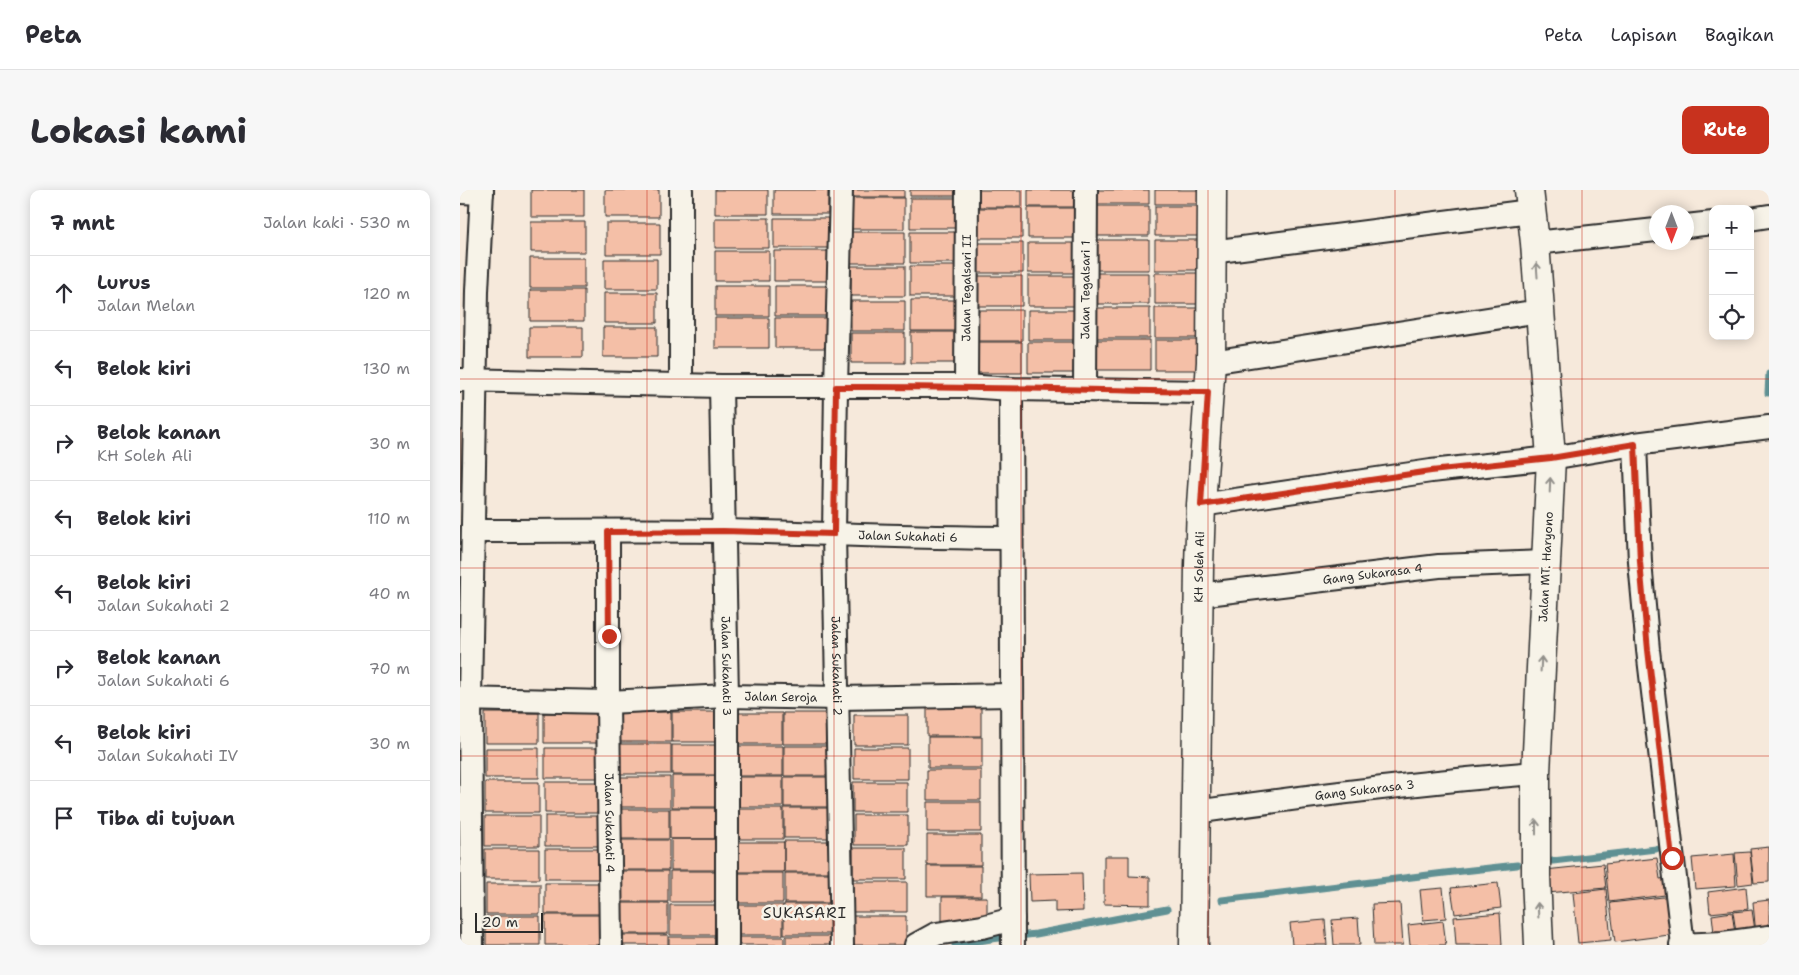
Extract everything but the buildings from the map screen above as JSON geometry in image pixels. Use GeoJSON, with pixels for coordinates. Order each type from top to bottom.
{"type":"FeatureCollection","features":[{"type":"Feature","properties":{"kind":"street"},"geometry":{"type":"LineString","coordinates":[[681,190],[681,385]]}},
{"type":"Feature","properties":{"kind":"street","name":"Jalan Sukahati 2"},"geometry":{"type":"LineString","coordinates":[[841,190],[834,534],[839,698],[842,945]]}},
{"type":"Feature","properties":{"kind":"street","name":"Jalan Tegalsari II"},"geometry":{"type":"LineString","coordinates":[[966,386],[967,190]]}},
{"type":"Feature","properties":{"kind":"street","name":"Jalan Tegalsari 1"},"geometry":{"type":"LineString","coordinates":[[1085,390],[1086,190]]}},
{"type":"Feature","properties":{"kind":"street","name":"KH Soleh Ali"},"geometry":{"type":"LineString","coordinates":[[1194,945],[1201,505],[1211,362],[1212,190]]}},
{"type":"Feature","properties":{"kind":"street"},"geometry":{"type":"LineString","coordinates":[[460,192],[482,191],[477,291],[468,381],[474,530],[465,699],[472,945]]}},
{"type":"Feature","properties":{"kind":"street"},"geometry":{"type":"LineString","coordinates":[[1211,252],[1530,201]]}},
{"type":"Feature","properties":{"kind":"street","name":"Jalan MT. Haryono"},"geometry":{"type":"LineString","coordinates":[[1530,201],[1535,243],[1551,458],[1536,773],[1536,876],[1539,945]]}},
{"type":"Feature","properties":{"kind":"street"},"geometry":{"type":"LineString","coordinates":[[1754,218],[1769,216]]}},
{"type":"Feature","properties":{"kind":"street"},"geometry":{"type":"LineString","coordinates":[[1694,225],[1709,223]]}},
{"type":"Feature","properties":{"kind":"street"},"geometry":{"type":"LineString","coordinates":[[1535,243],[1649,231]]}},
{"type":"Feature","properties":{"kind":"street"},"geometry":{"type":"LineString","coordinates":[[1211,362],[1540,312]]}},
{"type":"Feature","properties":{"kind":"street"},"geometry":{"type":"LineString","coordinates":[[468,381],[722,386],[966,386],[1012,389],[1208,392]]}},
{"type":"Feature","properties":{"kind":"street","name":"Jalan Sukahati 3"},"geometry":{"type":"LineString","coordinates":[[722,386],[727,696],[727,945]]}},
{"type":"Feature","properties":{"kind":"street"},"geometry":{"type":"LineString","coordinates":[[916,945],[936,934],[982,927],[1013,930],[1011,695],[1012,389]]}},
{"type":"Feature","properties":{"kind":"street"},"geometry":{"type":"LineString","coordinates":[[1201,505],[1431,471],[1551,458],[1635,444],[1769,427]]}},
{"type":"Feature","properties":{"kind":"street"},"geometry":{"type":"LineString","coordinates":[[1635,444],[1640,562],[1645,621],[1682,945],[1723,943],[1769,937]]}},
{"type":"Feature","properties":{"kind":"street","name":"Jalan Sukahati 6"},"geometry":{"type":"LineString","coordinates":[[474,530],[723,531],[882,537],[1011,538]]}},
{"type":"Feature","properties":{"kind":"street","name":"Jalan Sukahati 4"},"geometry":{"type":"LineString","coordinates":[[608,532],[611,945]]}},
{"type":"Feature","properties":{"kind":"street","name":"Gang Sukarasa 4"},"geometry":{"type":"LineString","coordinates":[[1199,595],[1439,566],[1546,562]]}},
{"type":"Feature","properties":{"kind":"street","name":"Jalan Seroja"},"geometry":{"type":"LineString","coordinates":[[465,699],[608,702],[727,696],[839,698],[1011,695]]}},
{"type":"Feature","properties":{"kind":"street","name":"Gang Sukarasa 3"},"geometry":{"type":"LineString","coordinates":[[1195,812],[1408,784],[1536,773]]}},
{"type":"Feature","properties":{"kind":"waterway"},"geometry":{"type":"LineString","coordinates":[[1768,393],[1769,374]]}},
{"type":"Feature","properties":{"kind":"waterway"},"geometry":{"type":"LineString","coordinates":[[1553,861],[1656,849]]}},
{"type":"Feature","properties":{"kind":"waterway"},"geometry":{"type":"LineString","coordinates":[[1222,900],[1517,865]]}},
{"type":"Feature","properties":{"kind":"waterway"},"geometry":{"type":"LineString","coordinates":[[955,945],[1036,934],[1167,909]]}},
{"type":"Feature","properties":{"kind":"district","name":"SUKASARI"},"geometry":{"type":"Point","coordinates":[805,913]}},
{"type":"Feature","properties":{"kind":"route"},"geometry":{"type":"LineString","coordinates":[[609,636],[608,532],[723,531],[834,534],[836,387],[966,386],[1012,389],[1208,392],[1201,505],[1431,471],[1551,458],[1635,444],[1640,562],[1648,650],[1668,808],[1672,858]]}}]}
